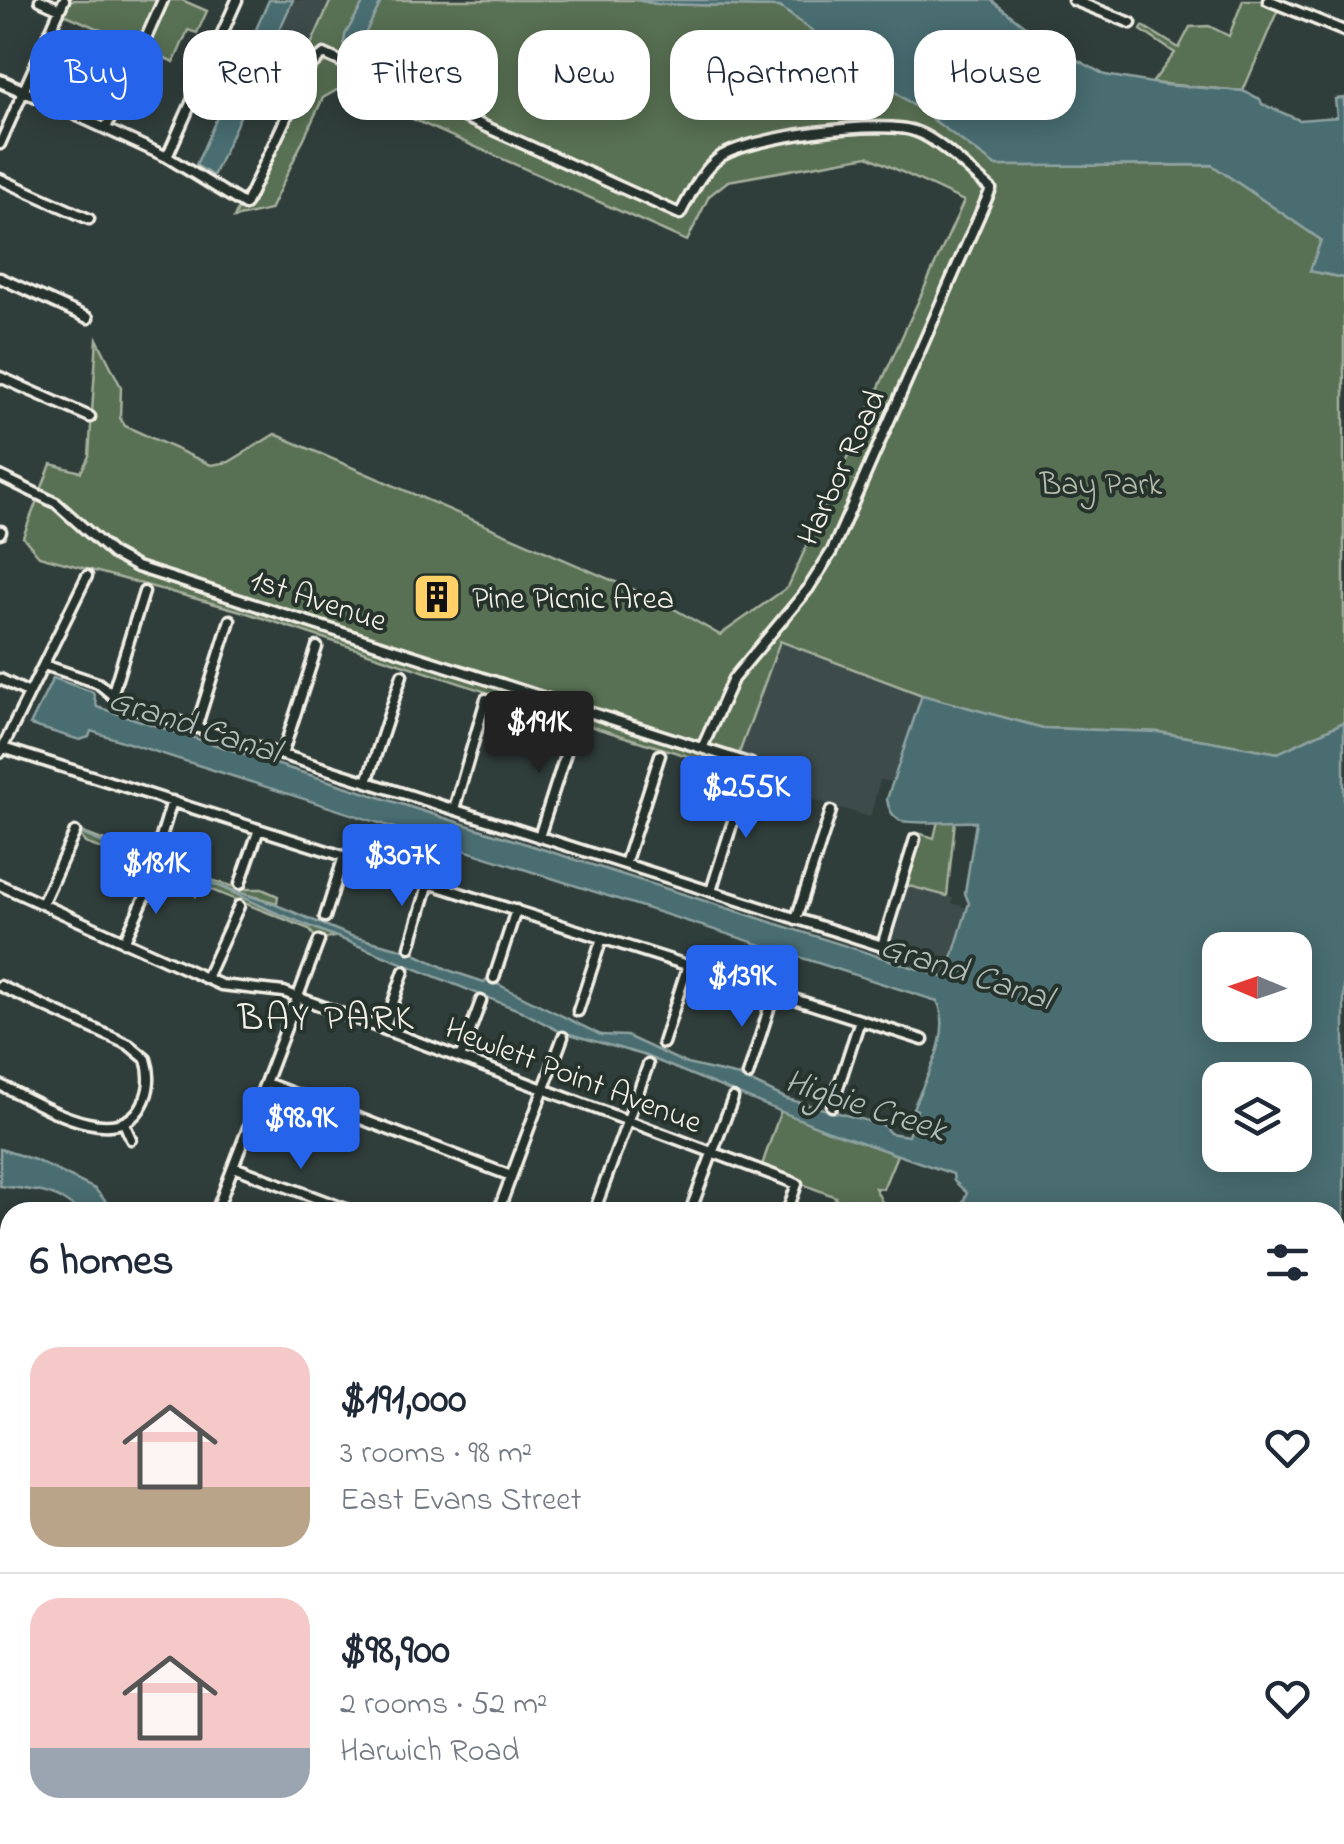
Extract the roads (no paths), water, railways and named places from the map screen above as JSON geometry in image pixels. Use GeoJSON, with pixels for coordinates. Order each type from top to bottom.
{"type":"FeatureCollection","features":[{"type":"Feature","properties":{"kind":"street"},"geometry":{"type":"LineString","coordinates":[[0,144],[62,4],[40,0]]}},
{"type":"Feature","properties":{"kind":"street"},"geometry":{"type":"LineString","coordinates":[[106,128],[163,0]]}},
{"type":"Feature","properties":{"kind":"street"},"geometry":{"type":"LineString","coordinates":[[0,81],[167,157],[237,0]]}},
{"type":"Feature","properties":{"kind":"street"},"geometry":{"type":"LineString","coordinates":[[1073,0],[1132,23]]}},
{"type":"Feature","properties":{"kind":"street"},"geometry":{"type":"LineString","coordinates":[[1268,0],[1291,4],[1344,31]]}},
{"type":"Feature","properties":{"kind":"street","name":"Harbor Road"},"geometry":{"type":"LineString","coordinates":[[167,157],[246,205],[311,65],[324,54],[680,214],[710,168],[736,149],[769,140],[876,127],[896,126],[919,132],[991,189],[832,551],[808,589],[733,679],[703,746]]}},
{"type":"Feature","properties":{"kind":"street"},"geometry":{"type":"LineString","coordinates":[[0,180],[89,219]]}},
{"type":"Feature","properties":{"kind":"street"},"geometry":{"type":"LineString","coordinates":[[0,278],[88,318]]}},
{"type":"Feature","properties":{"kind":"street"},"geometry":{"type":"LineString","coordinates":[[0,377],[90,417]]}},
{"type":"Feature","properties":{"kind":"street","name":"1st Avenue"},"geometry":{"type":"LineString","coordinates":[[0,476],[56,503],[112,554],[137,567],[751,764],[711,892]]}},
{"type":"Feature","properties":{"kind":"street"},"geometry":{"type":"LineString","coordinates":[[86,576],[1,750],[923,1040]]}},
{"type":"Feature","properties":{"kind":"street"},"geometry":{"type":"LineString","coordinates":[[112,695],[144,592]]}},
{"type":"Feature","properties":{"kind":"street"},"geometry":{"type":"LineString","coordinates":[[196,728],[230,620]]}},
{"type":"Feature","properties":{"kind":"street"},"geometry":{"type":"LineString","coordinates":[[282,755],[317,646]]}},
{"type":"Feature","properties":{"kind":"street"},"geometry":{"type":"LineString","coordinates":[[44,665],[98,683],[123,704],[882,946],[915,839]]}},
{"type":"Feature","properties":{"kind":"street"},"geometry":{"type":"LineString","coordinates":[[368,782],[402,675]]}},
{"type":"Feature","properties":{"kind":"street"},"geometry":{"type":"LineString","coordinates":[[0,679],[29,694]]}},
{"type":"Feature","properties":{"kind":"street"},"geometry":{"type":"LineString","coordinates":[[454,810],[486,699]]}},
{"type":"Feature","properties":{"kind":"street"},"geometry":{"type":"LineString","coordinates":[[539,837],[574,728]]}},
{"type":"Feature","properties":{"kind":"street"},"geometry":{"type":"LineString","coordinates":[[625,864],[660,755]]}},
{"type":"Feature","properties":{"kind":"street"},"geometry":{"type":"LineString","coordinates":[[156,854],[172,801]]}},
{"type":"Feature","properties":{"kind":"street"},"geometry":{"type":"LineString","coordinates":[[796,918],[831,811]]}},
{"type":"Feature","properties":{"kind":"street"},"geometry":{"type":"LineString","coordinates":[[240,884],[258,829]]}},
{"type":"Feature","properties":{"kind":"street"},"geometry":{"type":"LineString","coordinates":[[42,904],[75,832]]}},
{"type":"Feature","properties":{"kind":"street"},"geometry":{"type":"LineString","coordinates":[[326,917],[344,856]]}},
{"type":"Feature","properties":{"kind":"street"},"geometry":{"type":"LineString","coordinates":[[124,942],[154,877]]}},
{"type":"Feature","properties":{"kind":"street"},"geometry":{"type":"LineString","coordinates":[[410,946],[430,882]]}},
{"type":"Feature","properties":{"kind":"street","name":"Hewlett Point Avenue"},"geometry":{"type":"LineString","coordinates":[[0,885],[228,987],[271,988],[797,1184],[790,1202]]}},
{"type":"Feature","properties":{"kind":"street"},"geometry":{"type":"LineString","coordinates":[[206,978],[239,906]]}},
{"type":"Feature","properties":{"kind":"street"},"geometry":{"type":"LineString","coordinates":[[494,978],[516,910]]}},
{"type":"Feature","properties":{"kind":"street"},"geometry":{"type":"LineString","coordinates":[[578,1012],[602,938]]}},
{"type":"Feature","properties":{"kind":"street"},"geometry":{"type":"LineString","coordinates":[[220,1202],[320,941]]}},
{"type":"Feature","properties":{"kind":"street"},"geometry":{"type":"LineString","coordinates":[[662,1043],[688,965]]}},
{"type":"Feature","properties":{"kind":"street"},"geometry":{"type":"LineString","coordinates":[[384,1029],[404,971]]}},
{"type":"Feature","properties":{"kind":"street"},"geometry":{"type":"LineString","coordinates":[[0,986],[116,1039],[146,1059],[150,1079],[140,1110],[124,1124],[94,1126],[0,1085]]}},
{"type":"Feature","properties":{"kind":"street"},"geometry":{"type":"LineString","coordinates":[[748,1075],[774,993]]}},
{"type":"Feature","properties":{"kind":"street"},"geometry":{"type":"LineString","coordinates":[[460,1058],[481,1001]]}},
{"type":"Feature","properties":{"kind":"street"},"geometry":{"type":"LineString","coordinates":[[832,1106],[860,1020]]}},
{"type":"Feature","properties":{"kind":"street"},"geometry":{"type":"LineString","coordinates":[[502,1202],[564,1037]]}},
{"type":"Feature","properties":{"kind":"street"},"geometry":{"type":"LineString","coordinates":[[598,1202],[648,1064]]}},
{"type":"Feature","properties":{"kind":"street"},"geometry":{"type":"LineString","coordinates":[[266,1083],[512,1176]]}},
{"type":"Feature","properties":{"kind":"street"},"geometry":{"type":"LineString","coordinates":[[694,1202],[733,1098]]}},
{"type":"Feature","properties":{"kind":"street"},"geometry":{"type":"LineString","coordinates":[[124,1124],[131,1139]]}},
{"type":"Feature","properties":{"kind":"street"},"geometry":{"type":"LineString","coordinates":[[234,1167],[327,1202]]}},
{"type":"Feature","properties":{"kind":"water"},"geometry":{"type":"Polygon","coordinates":[[[269,0],[293,0],[279,30],[256,30],[269,0]]]}},
{"type":"Feature","properties":{"kind":"water"},"geometry":{"type":"Polygon","coordinates":[[[365,0],[382,0],[367,30],[348,30],[365,0]]]}},
{"type":"Feature","properties":{"kind":"water"},"geometry":{"type":"Polygon","coordinates":[[[636,0],[991,0],[1030,30],[914,30],[914,106],[894,91],[894,30],[811,30],[780,7],[636,0]]]}},
{"type":"Feature","properties":{"kind":"water"},"geometry":{"type":"Polygon","coordinates":[[[1076,59],[1105,75],[1164,85],[1243,91],[1299,120],[1337,117],[1335,99],[1344,98],[1344,278],[1310,271],[1321,240],[1212,165],[996,166],[934,120],[1076,120],[1076,59]]]}},
{"type":"Feature","properties":{"kind":"water"},"geometry":{"type":"Polygon","coordinates":[[[216,120],[238,120],[213,176],[196,165],[216,120]]]}},
{"type":"Feature","properties":{"kind":"water","name":"Grand Canal"},"geometry":{"type":"Polygon","coordinates":[[[53,678],[93,692],[97,707],[946,978],[969,903],[965,893],[976,822],[899,820],[892,814],[887,799],[922,695],[1043,728],[1158,732],[1278,753],[1344,722],[1344,1202],[963,1202],[967,1193],[954,1181],[953,1174],[826,1130],[643,1055],[559,1031],[521,1011],[217,885],[351,936],[409,951],[451,971],[484,982],[487,979],[601,1035],[627,1036],[687,1064],[739,1076],[787,1099],[883,1125],[890,1133],[908,1136],[917,1110],[913,1108],[940,1041],[942,1027],[937,1001],[91,731],[89,737],[80,740],[30,725],[53,678]]]}},
{"type":"Feature","properties":{"kind":"water"},"geometry":{"type":"Polygon","coordinates":[[[0,1149],[35,1160],[95,1189],[106,1202],[66,1202],[32,1190],[0,1186],[0,1149]]]}},
{"type":"Feature","properties":{"kind":"waterway","name":"Higbie Creek"},"geometry":{"type":"LineString","coordinates":[[80,833],[219,886]]}},
{"type":"Feature","properties":{"kind":"place","name":"Pine Picnic Area"},"geometry":{"type":"Point","coordinates":[437,597]}},
{"type":"Feature","properties":{"kind":"district","name":"BAY PARK"},"geometry":{"type":"Point","coordinates":[327,1016]}},
{"type":"Feature","properties":{"kind":"park label","name":"Bay Park"},"geometry":{"type":"Point","coordinates":[1101,483]}}]}
